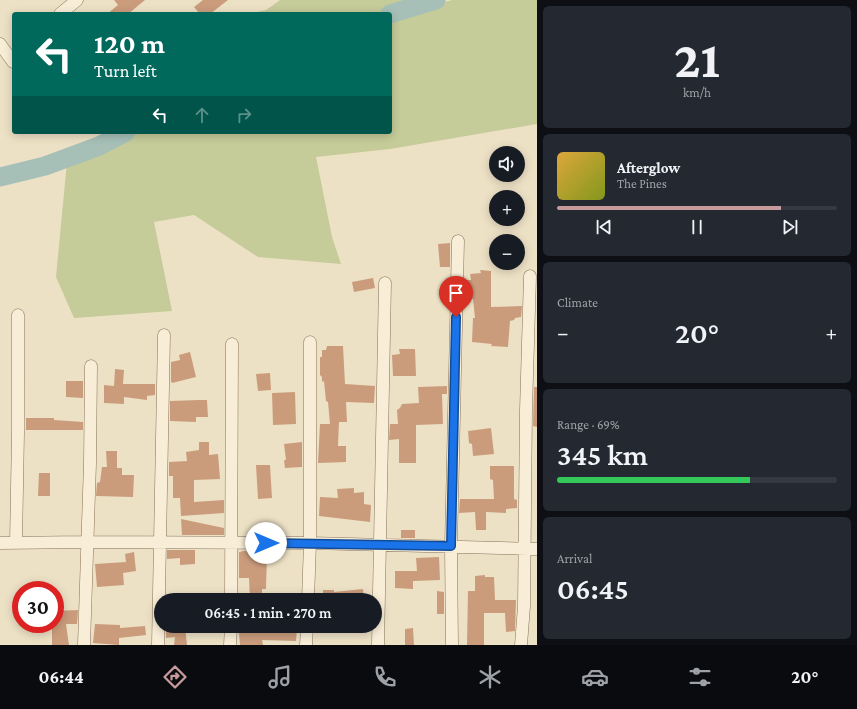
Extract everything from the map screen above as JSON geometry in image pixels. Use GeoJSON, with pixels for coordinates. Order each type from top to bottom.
{"type":"FeatureCollection","features":[{"type":"Feature","properties":{"kind":"street"},"geometry":{"type":"LineString","coordinates":[[61,8],[77,0]]}},
{"type":"Feature","properties":{"kind":"street"},"geometry":{"type":"LineString","coordinates":[[0,44],[12,61]]}},
{"type":"Feature","properties":{"kind":"street"},"geometry":{"type":"LineString","coordinates":[[452,645],[451,546],[458,241]]}},
{"type":"Feature","properties":{"kind":"street"},"geometry":{"type":"LineString","coordinates":[[521,645],[531,549],[526,410],[530,276]]}},
{"type":"Feature","properties":{"kind":"street"},"geometry":{"type":"LineString","coordinates":[[378,645],[380,470],[385,283]]}},
{"type":"Feature","properties":{"kind":"street"},"geometry":{"type":"LineString","coordinates":[[16,543],[18,315]]}},
{"type":"Feature","properties":{"kind":"street"},"geometry":{"type":"LineString","coordinates":[[158,645],[164,335]]}},
{"type":"Feature","properties":{"kind":"street"},"geometry":{"type":"LineString","coordinates":[[308,593],[310,543],[310,342]]}},
{"type":"Feature","properties":{"kind":"street"},"geometry":{"type":"LineString","coordinates":[[231,593],[232,344]]}},
{"type":"Feature","properties":{"kind":"street"},"geometry":{"type":"LineString","coordinates":[[84,645],[88,542],[91,366]]}},
{"type":"Feature","properties":{"kind":"street"},"geometry":{"type":"LineString","coordinates":[[0,543],[310,543],[531,549]]}},
{"type":"Feature","properties":{"kind":"street"},"geometry":{"type":"LineString","coordinates":[[230,645],[231,633]]}},
{"type":"Feature","properties":{"kind":"street"},"geometry":{"type":"LineString","coordinates":[[306,633],[306,645]]}},
{"type":"Feature","properties":{"kind":"green space"},"geometry":{"type":"Polygon","coordinates":[[[280,0],[421,0],[392,8],[384,12],[258,12],[266,10],[280,0]]]}},
{"type":"Feature","properties":{"kind":"green space"},"geometry":{"type":"Polygon","coordinates":[[[452,0],[537,0],[537,124],[390,149],[316,157],[332,237],[341,264],[258,257],[194,215],[154,222],[172,311],[74,318],[56,277],[67,162],[111,144],[118,137],[126,134],[392,134],[392,18],[401,14],[452,0]]]}},
{"type":"Feature","properties":{"kind":"building"},"geometry":{"type":"Polygon","coordinates":[[[114,0],[145,0],[130,12],[109,12],[118,5],[114,0]]]}},
{"type":"Feature","properties":{"kind":"building"},"geometry":{"type":"Polygon","coordinates":[[[203,0],[228,0],[213,12],[198,12],[194,7],[203,0]]]}},
{"type":"Feature","properties":{"kind":"building"},"geometry":{"type":"Polygon","coordinates":[[[450,243],[450,267],[440,267],[438,244],[450,243]]]}},
{"type":"Feature","properties":{"kind":"building"},"geometry":{"type":"Polygon","coordinates":[[[480,270],[491,271],[491,307],[522,306],[521,317],[510,321],[508,347],[491,346],[492,344],[472,342],[473,318],[475,318],[473,299],[467,298],[467,280],[471,280],[470,274],[481,273],[480,270]]]}},
{"type":"Feature","properties":{"kind":"building"},"geometry":{"type":"Polygon","coordinates":[[[373,278],[375,288],[354,292],[352,282],[373,278]]]}},
{"type":"Feature","properties":{"kind":"building"},"geometry":{"type":"Polygon","coordinates":[[[327,346],[343,346],[345,384],[375,386],[374,403],[346,402],[347,422],[339,422],[338,446],[346,446],[346,462],[318,463],[320,424],[330,424],[324,381],[322,382],[322,377],[320,375],[320,357],[322,357],[322,350],[326,350],[327,346]]]}},
{"type":"Feature","properties":{"kind":"building"},"geometry":{"type":"Polygon","coordinates":[[[399,349],[415,349],[416,376],[393,376],[392,355],[400,354],[399,349]]]}},
{"type":"Feature","properties":{"kind":"building"},"geometry":{"type":"Polygon","coordinates":[[[190,352],[196,377],[172,383],[171,362],[180,360],[179,355],[190,352]]]}},
{"type":"Feature","properties":{"kind":"building"},"geometry":{"type":"Polygon","coordinates":[[[115,369],[124,370],[123,384],[155,384],[155,395],[147,396],[147,400],[124,397],[124,404],[104,403],[104,385],[114,386],[115,369]]]}},
{"type":"Feature","properties":{"kind":"building"},"geometry":{"type":"Polygon","coordinates":[[[270,373],[271,390],[258,391],[256,374],[270,373]]]}},
{"type":"Feature","properties":{"kind":"building"},"geometry":{"type":"Polygon","coordinates":[[[66,381],[83,381],[83,398],[66,397],[66,381]]]}},
{"type":"Feature","properties":{"kind":"building"},"geometry":{"type":"Polygon","coordinates":[[[447,386],[447,394],[442,394],[443,424],[416,425],[416,463],[399,463],[399,439],[389,440],[390,424],[398,424],[397,410],[402,404],[419,403],[418,387],[447,386]]]}},
{"type":"Feature","properties":{"kind":"building"},"geometry":{"type":"Polygon","coordinates":[[[534,387],[537,387],[537,427],[533,426],[534,387]]]}},
{"type":"Feature","properties":{"kind":"building"},"geometry":{"type":"Polygon","coordinates":[[[295,392],[296,424],[273,425],[272,393],[295,392]]]}},
{"type":"Feature","properties":{"kind":"building"},"geometry":{"type":"Polygon","coordinates":[[[207,400],[208,417],[196,417],[196,422],[170,421],[170,401],[207,400]]]}},
{"type":"Feature","properties":{"kind":"building"},"geometry":{"type":"Polygon","coordinates":[[[26,418],[54,418],[54,420],[83,422],[83,430],[26,430],[26,418]]]}},
{"type":"Feature","properties":{"kind":"building"},"geometry":{"type":"Polygon","coordinates":[[[491,428],[494,454],[473,456],[472,444],[469,443],[468,431],[491,428]]]}},
{"type":"Feature","properties":{"kind":"building"},"geometry":{"type":"Polygon","coordinates":[[[199,442],[209,442],[209,455],[218,454],[220,479],[194,480],[194,502],[224,500],[224,513],[181,516],[180,498],[173,498],[173,476],[169,476],[169,462],[187,461],[186,452],[199,450],[199,442]]]}},
{"type":"Feature","properties":{"kind":"building"},"geometry":{"type":"Polygon","coordinates":[[[302,442],[302,467],[285,468],[284,460],[286,460],[284,444],[302,442]]]}},
{"type":"Feature","properties":{"kind":"building"},"geometry":{"type":"Polygon","coordinates":[[[106,451],[117,451],[117,468],[122,468],[122,475],[134,475],[133,497],[96,496],[97,483],[100,482],[102,467],[107,467],[106,451]]]}},
{"type":"Feature","properties":{"kind":"building"},"geometry":{"type":"Polygon","coordinates":[[[256,465],[270,465],[272,498],[258,499],[256,465]]]}},
{"type":"Feature","properties":{"kind":"building"},"geometry":{"type":"Polygon","coordinates":[[[490,466],[514,466],[514,499],[517,500],[517,508],[506,509],[506,513],[486,512],[486,530],[476,530],[475,512],[459,513],[460,499],[494,499],[493,480],[490,479],[490,466]]]}},
{"type":"Feature","properties":{"kind":"building"},"geometry":{"type":"Polygon","coordinates":[[[39,473],[50,473],[50,496],[38,496],[39,473]]]}},
{"type":"Feature","properties":{"kind":"building"},"geometry":{"type":"Polygon","coordinates":[[[354,488],[354,493],[364,492],[364,504],[371,505],[370,522],[319,516],[320,497],[338,498],[337,489],[354,488]]]}},
{"type":"Feature","properties":{"kind":"building"},"geometry":{"type":"Polygon","coordinates":[[[181,519],[224,528],[224,535],[182,535],[181,519]]]}},
{"type":"Feature","properties":{"kind":"building"},"geometry":{"type":"Polygon","coordinates":[[[401,530],[415,530],[415,538],[401,538],[401,530]]]}},
{"type":"Feature","properties":{"kind":"building"},"geometry":{"type":"Polygon","coordinates":[[[167,550],[195,550],[195,564],[180,565],[180,558],[167,559],[167,550]]]}},
{"type":"Feature","properties":{"kind":"building"},"geometry":{"type":"Polygon","coordinates":[[[134,552],[136,571],[123,573],[124,585],[97,587],[95,564],[126,562],[125,554],[134,552]]]}},
{"type":"Feature","properties":{"kind":"building"},"geometry":{"type":"Polygon","coordinates":[[[239,552],[267,552],[266,589],[262,589],[262,593],[250,593],[249,578],[239,578],[239,552]]]}},
{"type":"Feature","properties":{"kind":"building"},"geometry":{"type":"Polygon","coordinates":[[[439,557],[440,580],[413,581],[413,589],[395,588],[395,571],[417,571],[416,558],[439,557]]]}},
{"type":"Feature","properties":{"kind":"building"},"geometry":{"type":"Polygon","coordinates":[[[485,575],[485,577],[494,577],[495,600],[516,600],[515,631],[506,632],[505,613],[484,613],[484,645],[467,645],[468,591],[475,591],[475,576],[485,575]]]}},
{"type":"Feature","properties":{"kind":"building"},"geometry":{"type":"Polygon","coordinates":[[[363,589],[363,593],[323,593],[323,590],[334,590],[334,592],[363,589]]]}},
{"type":"Feature","properties":{"kind":"building"},"geometry":{"type":"Polygon","coordinates":[[[437,591],[444,592],[444,614],[437,614],[437,591]]]}},
{"type":"Feature","properties":{"kind":"building"},"geometry":{"type":"Polygon","coordinates":[[[78,610],[77,624],[66,624],[69,645],[52,645],[52,633],[64,633],[64,611],[78,610]]]}},
{"type":"Feature","properties":{"kind":"building"},"geometry":{"type":"Polygon","coordinates":[[[95,624],[120,625],[120,628],[145,626],[146,635],[119,638],[119,645],[93,643],[95,624]]]}},
{"type":"Feature","properties":{"kind":"building"},"geometry":{"type":"Polygon","coordinates":[[[413,628],[414,645],[405,645],[405,629],[413,628]]]}},
{"type":"Feature","properties":{"kind":"building"},"geometry":{"type":"Polygon","coordinates":[[[166,633],[186,633],[187,645],[174,645],[175,637],[166,638],[166,633]]]}},
{"type":"Feature","properties":{"kind":"building"},"geometry":{"type":"Polygon","coordinates":[[[239,633],[297,633],[296,641],[262,640],[263,645],[240,645],[239,633]]]}},
{"type":"Feature","properties":{"kind":"waterway"},"geometry":{"type":"LineString","coordinates":[[392,13],[436,0]]}},
{"type":"Feature","properties":{"kind":"waterway"},"geometry":{"type":"LineString","coordinates":[[0,177],[45,166],[99,146],[122,134]]}},
{"type":"Feature","properties":{"kind":"route"},"geometry":{"type":"LineString","coordinates":[[266,543],[451,546],[456,317]]}}]}
